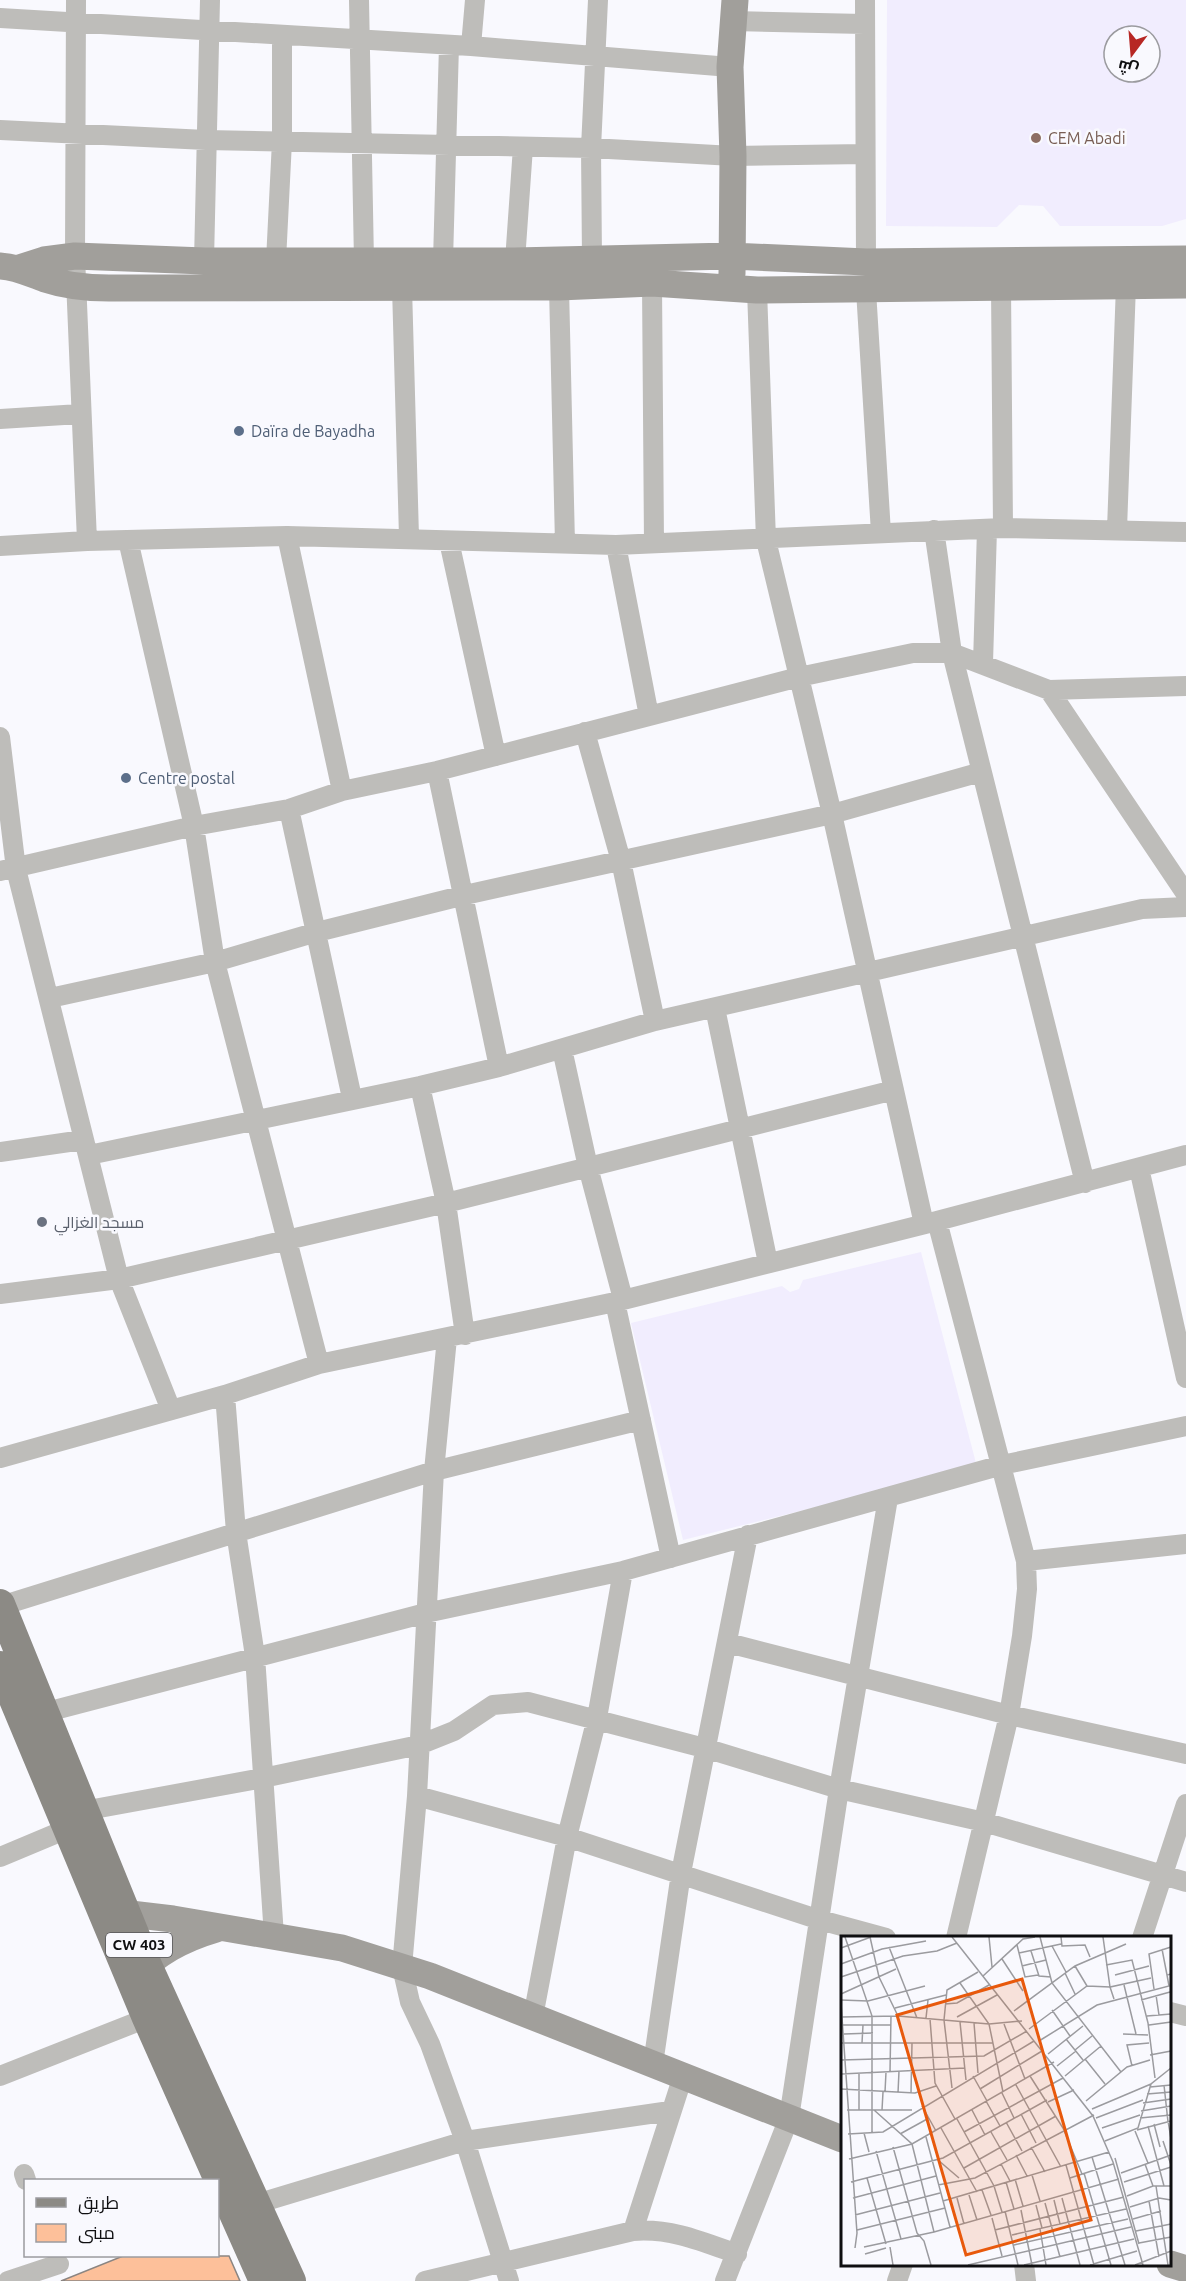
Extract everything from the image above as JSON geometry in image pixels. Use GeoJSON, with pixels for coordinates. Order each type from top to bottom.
{"type":"FeatureCollection","features":[{"type":"Feature","properties":{"kind":"main road"},"geometry":{"type":"LineString","coordinates":[[734,10],[730,68],[733,156],[731,256],[745,289]]}},
{"type":"Feature","properties":{"kind":"main road"},"geometry":{"type":"LineString","coordinates":[[10,267],[75,256],[204,261],[515,261],[731,256],[866,262],[1186,259]]}},
{"type":"Feature","properties":{"kind":"main road"},"geometry":{"type":"LineString","coordinates":[[10,267],[44,279],[78,287],[559,287],[652,284],[745,289],[867,290],[1001,286],[1186,285]]}},
{"type":"Feature","properties":{"kind":"main road","name":"CW 403"},"geometry":{"type":"LineString","coordinates":[[0,1605],[43,1713],[75,1820],[139,1971],[256,2204],[291,2281]]}},
{"type":"Feature","properties":{"kind":"main road","name":"CW 403"},"geometry":{"type":"LineString","coordinates":[[0,1666],[5,1696],[75,1820]]}},
{"type":"Feature","properties":{"kind":"main road"},"geometry":{"type":"LineString","coordinates":[[114,1912],[342,1948],[402,1966],[841,2138]]}},
{"type":"Feature","properties":{"kind":"main road"},"geometry":{"type":"LineString","coordinates":[[139,1971],[168,1947],[219,1928]]}},
{"type":"Feature","properties":{"kind":"main road","name":"CW 403"},"geometry":{"type":"LineString","coordinates":[[139,1971],[147,2018],[219,2179]]}},
{"type":"Feature","properties":{"kind":"main road","name":"CW 403"},"geometry":{"type":"LineString","coordinates":[[219,2180],[264,2281]]}},
{"type":"Feature","properties":{"kind":"street"},"geometry":{"type":"LineString","coordinates":[[76,0],[75,256],[87,540]]}},
{"type":"Feature","properties":{"kind":"street"},"geometry":{"type":"LineString","coordinates":[[204,261],[210,0]]}},
{"type":"Feature","properties":{"kind":"street"},"geometry":{"type":"LineString","coordinates":[[359,0],[364,261]]}},
{"type":"Feature","properties":{"kind":"street"},"geometry":{"type":"LineString","coordinates":[[471,46],[475,0]]}},
{"type":"Feature","properties":{"kind":"street"},"geometry":{"type":"LineString","coordinates":[[592,259],[591,148],[598,0]]}},
{"type":"Feature","properties":{"kind":"street"},"geometry":{"type":"LineString","coordinates":[[865,0],[866,262]]}},
{"type":"Feature","properties":{"kind":"street"},"geometry":{"type":"LineString","coordinates":[[734,10],[864,24]]}},
{"type":"Feature","properties":{"kind":"street"},"geometry":{"type":"LineString","coordinates":[[0,18],[471,46],[730,68]]}},
{"type":"Feature","properties":{"kind":"street"},"geometry":{"type":"LineString","coordinates":[[276,261],[282,141],[282,36]]}},
{"type":"Feature","properties":{"kind":"street"},"geometry":{"type":"LineString","coordinates":[[443,261],[444,145],[449,45]]}},
{"type":"Feature","properties":{"kind":"street"},"geometry":{"type":"LineString","coordinates":[[0,130],[206,140],[591,148],[733,156],[865,154]]}},
{"type":"Feature","properties":{"kind":"street"},"geometry":{"type":"LineString","coordinates":[[515,261],[523,147]]}},
{"type":"Feature","properties":{"kind":"street"},"geometry":{"type":"LineString","coordinates":[[652,284],[654,544]]}},
{"type":"Feature","properties":{"kind":"street"},"geometry":{"type":"LineString","coordinates":[[1117,529],[1126,285]]}},
{"type":"Feature","properties":{"kind":"street"},"geometry":{"type":"LineString","coordinates":[[983,663],[995,529],[1001,286]]}},
{"type":"Feature","properties":{"kind":"street"},"geometry":{"type":"LineString","coordinates":[[402,287],[409,537]]}},
{"type":"Feature","properties":{"kind":"street"},"geometry":{"type":"LineString","coordinates":[[559,287],[565,544]]}},
{"type":"Feature","properties":{"kind":"street"},"geometry":{"type":"LineString","coordinates":[[745,289],[766,540],[832,814],[894,1090],[1002,1465],[1026,1561],[1027,1589],[1022,1636],[1009,1715],[956,1936]]}},
{"type":"Feature","properties":{"kind":"street"},"geometry":{"type":"LineString","coordinates":[[867,290],[881,533]]}},
{"type":"Feature","properties":{"kind":"street"},"geometry":{"type":"LineString","coordinates":[[0,419],[80,414]]}},
{"type":"Feature","properties":{"kind":"street"},"geometry":{"type":"LineString","coordinates":[[0,546],[87,540],[287,536],[409,537],[449,541],[616,545],[766,540],[933,530],[1117,529],[1186,532]]}},
{"type":"Feature","properties":{"kind":"street"},"geometry":{"type":"LineString","coordinates":[[933,530],[952,653],[1085,1183]]}},
{"type":"Feature","properties":{"kind":"street"},"geometry":{"type":"LineString","coordinates":[[287,536],[342,790]]}},
{"type":"Feature","properties":{"kind":"street"},"geometry":{"type":"LineString","coordinates":[[128,540],[195,826],[215,962],[319,1364]]}},
{"type":"Feature","properties":{"kind":"street"},"geometry":{"type":"LineString","coordinates":[[449,541],[496,756]]}},
{"type":"Feature","properties":{"kind":"street"},"geometry":{"type":"LineString","coordinates":[[616,545],[649,716]]}},
{"type":"Feature","properties":{"kind":"street"},"geometry":{"type":"LineString","coordinates":[[8,870],[195,826],[289,809],[342,790],[437,771],[799,677],[913,653],[952,653],[1049,690],[1186,686]]}},
{"type":"Feature","properties":{"kind":"street"},"geometry":{"type":"LineString","coordinates":[[1049,690],[1186,894]]}},
{"type":"Feature","properties":{"kind":"street"},"geometry":{"type":"LineString","coordinates":[[585,732],[621,861],[656,1021]]}},
{"type":"Feature","properties":{"kind":"street"},"geometry":{"type":"LineString","coordinates":[[0,737],[8,870],[50,998],[119,1279],[171,1410]]}},
{"type":"Feature","properties":{"kind":"street"},"geometry":{"type":"LineString","coordinates":[[437,771],[465,895],[499,1067]]}},
{"type":"Feature","properties":{"kind":"street"},"geometry":{"type":"LineString","coordinates":[[50,998],[215,962],[317,932],[465,895],[832,814],[981,772]]}},
{"type":"Feature","properties":{"kind":"street"},"geometry":{"type":"LineString","coordinates":[[289,809],[352,1098]]}},
{"type":"Feature","properties":{"kind":"street"},"geometry":{"type":"LineString","coordinates":[[0,1152],[86,1147],[255,1122],[352,1098],[420,1086],[499,1067],[656,1021],[1142,909],[1186,907]]}},
{"type":"Feature","properties":{"kind":"street"},"geometry":{"type":"LineString","coordinates":[[715,1008],[768,1263]]}},
{"type":"Feature","properties":{"kind":"street"},"geometry":{"type":"LineString","coordinates":[[562,1049],[619,1300],[641,1420],[671,1558]]}},
{"type":"Feature","properties":{"kind":"street"},"geometry":{"type":"LineString","coordinates":[[420,1086],[446,1203],[456,1336],[434,1471],[417,1796],[402,1966],[410,2002],[430,2044],[465,2141],[509,2281]]}},
{"type":"Feature","properties":{"kind":"street"},"geometry":{"type":"LineString","coordinates":[[0,1294],[119,1279],[446,1203],[740,1131],[894,1090]]}},
{"type":"Feature","properties":{"kind":"street"},"geometry":{"type":"LineString","coordinates":[[0,1458],[225,1395],[319,1364],[619,1300],[931,1223],[1186,1155]]}},
{"type":"Feature","properties":{"kind":"street"},"geometry":{"type":"LineString","coordinates":[[1139,1168],[1177,1293],[1186,1378]]}},
{"type":"Feature","properties":{"kind":"street"},"geometry":{"type":"LineString","coordinates":[[225,1395],[236,1532],[255,1656],[274,1936]]}},
{"type":"Feature","properties":{"kind":"street"},"geometry":{"type":"LineString","coordinates":[[0,1605],[434,1471],[641,1420]]}},
{"type":"Feature","properties":{"kind":"street"},"geometry":{"type":"LineString","coordinates":[[43,1713],[426,1613],[623,1571],[1002,1465],[1186,1426]]}},
{"type":"Feature","properties":{"kind":"street"},"geometry":{"type":"LineString","coordinates":[[725,2281],[789,2118],[839,1789],[860,1676],[888,1497]]}},
{"type":"Feature","properties":{"kind":"street"},"geometry":{"type":"LineString","coordinates":[[653,2064],[681,1873],[708,1749],[748,1535]]}},
{"type":"Feature","properties":{"kind":"street"},"geometry":{"type":"LineString","coordinates":[[1026,1561],[1186,1544]]}},
{"type":"Feature","properties":{"kind":"street"},"geometry":{"type":"LineString","coordinates":[[533,2017],[567,1837],[597,1718],[623,1571]]}},
{"type":"Feature","properties":{"kind":"street"},"geometry":{"type":"LineString","coordinates":[[728,1643],[1009,1715],[1186,1754]]}},
{"type":"Feature","properties":{"kind":"street"},"geometry":{"type":"LineString","coordinates":[[0,1857],[75,1820],[419,1745],[454,1731],[470,1718],[502,1703],[528,1701],[708,1749],[839,1789],[984,1822],[1186,1882]]}},
{"type":"Feature","properties":{"kind":"street"},"geometry":{"type":"LineString","coordinates":[[417,1796],[567,1837],[820,1920],[879,1936]]}},
{"type":"Feature","properties":{"kind":"street"},"geometry":{"type":"LineString","coordinates":[[1143,1936],[1186,1804]]}},
{"type":"Feature","properties":{"kind":"street"},"geometry":{"type":"LineString","coordinates":[[1171,2012],[1186,2016]]}},
{"type":"Feature","properties":{"kind":"street"},"geometry":{"type":"LineString","coordinates":[[0,2076],[147,2018]]}},
{"type":"Feature","properties":{"kind":"street"},"geometry":{"type":"LineString","coordinates":[[633,2231],[683,2076]]}},
{"type":"Feature","properties":{"kind":"street"},"geometry":{"type":"LineString","coordinates":[[256,2204],[465,2141],[670,2111]]}},
{"type":"Feature","properties":{"kind":"street"},"geometry":{"type":"LineString","coordinates":[[425,2281],[502,2260],[633,2231],[652,2230],[685,2234],[737,2254]]}},
{"type":"Feature","properties":{"kind":"street"},"geometry":{"type":"LineString","coordinates":[[897,2281],[903,2266]]}},
{"type":"Feature","properties":{"kind":"street"},"geometry":{"type":"LineString","coordinates":[[1024,2266],[1026,2281]]}},
{"type":"Feature","properties":{"kind":"street"},"geometry":{"type":"LineString","coordinates":[[8,2281],[60,2267]]}},
{"type":"Feature","properties":{"kind":"shaded area","name":"CEM Abadi"},"geometry":{"type":"Polygon","coordinates":[[[887,0],[1186,0],[1186,219],[1162,226],[1060,226],[1043,206],[1019,205],[997,227],[886,226],[887,0]]]}},
{"type":"Feature","properties":{"kind":"shaded area"},"geometry":{"type":"Polygon","coordinates":[[[921,1252],[977,1467],[683,1540],[631,1323],[782,1286],[790,1292],[799,1289],[803,1280],[921,1252]]]}},
{"type":"Feature","properties":{"kind":"building"},"geometry":{"type":"Polygon","coordinates":[[[229,2256],[240,2281],[61,2281],[121,2257],[229,2256]]]}},
{"type":"Feature","properties":{"kind":"place","name":"CEM Abadi"},"geometry":{"type":"Point","coordinates":[1036,138]}},
{"type":"Feature","properties":{"kind":"place","name":"Daïra de Bayadha"},"geometry":{"type":"Point","coordinates":[239,431]}},
{"type":"Feature","properties":{"kind":"place","name":"Centre postal"},"geometry":{"type":"Point","coordinates":[126,778]}},
{"type":"Feature","properties":{"kind":"place","name":"مسجد الغزالي"},"geometry":{"type":"Point","coordinates":[42,1222]}}]}
